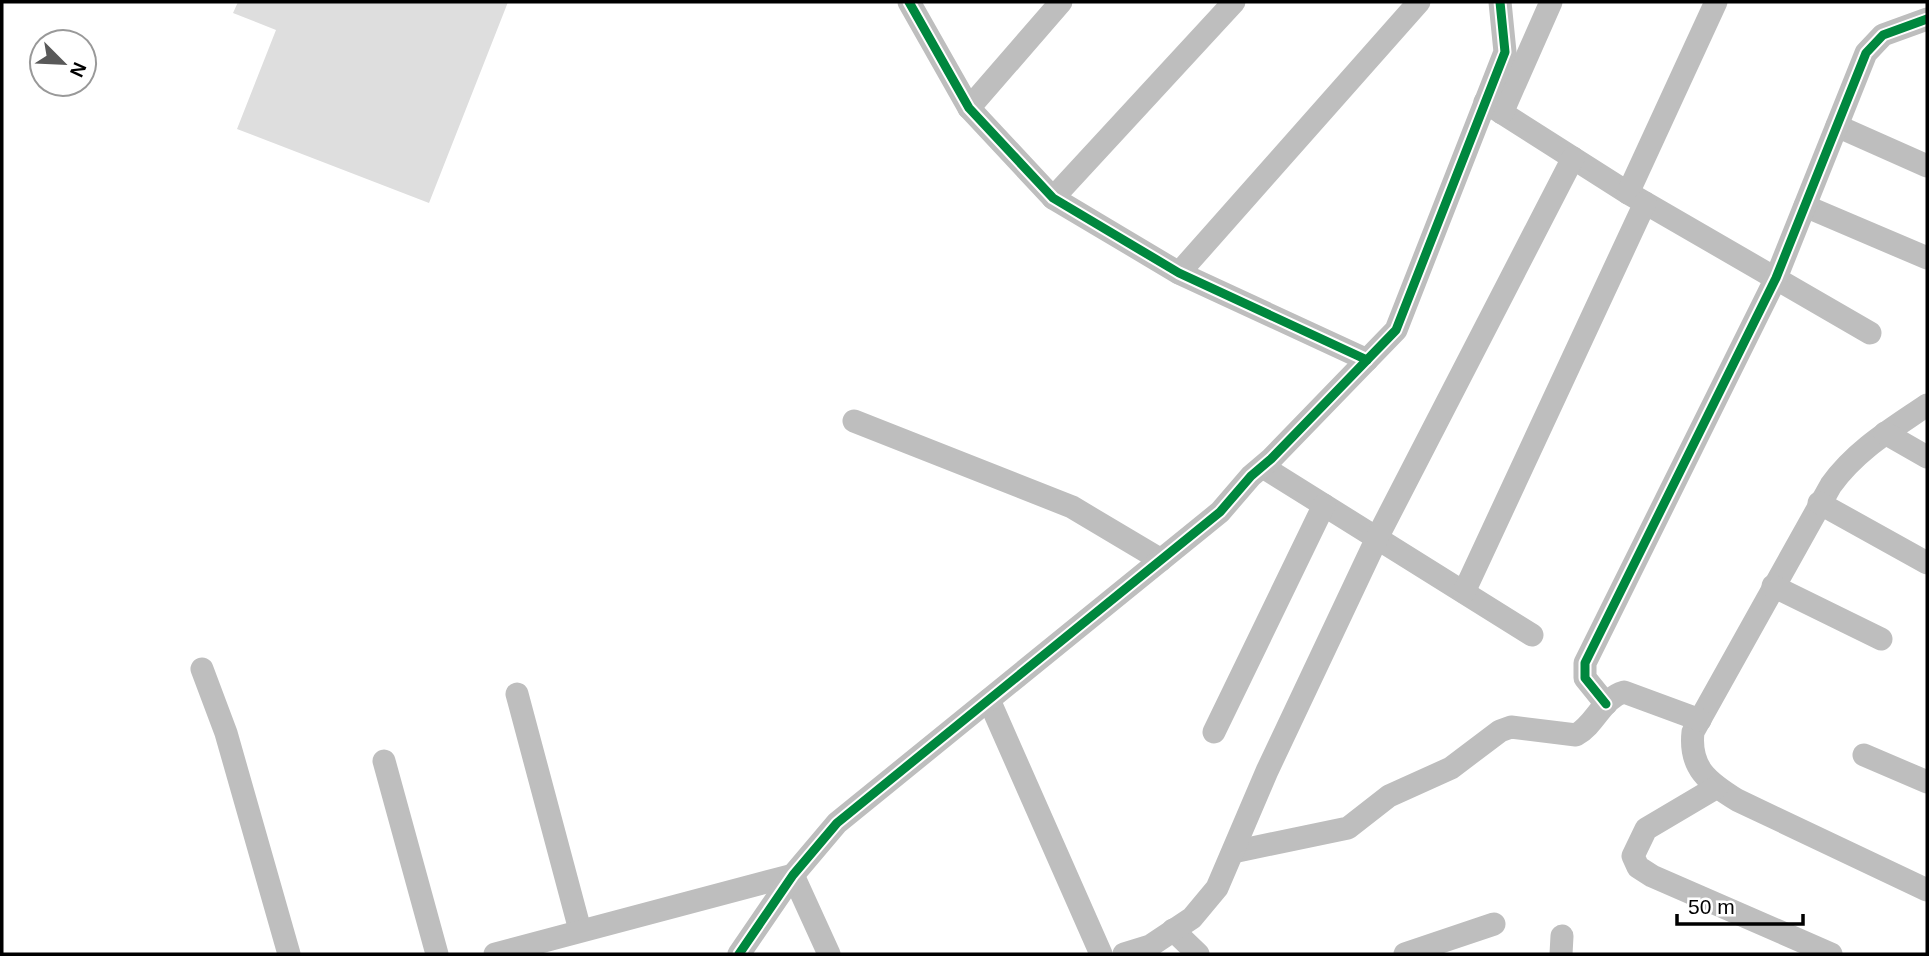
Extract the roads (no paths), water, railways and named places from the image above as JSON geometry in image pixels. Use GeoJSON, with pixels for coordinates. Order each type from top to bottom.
{"type":"FeatureCollection","features":[{"type":"Feature","properties":{"kind":"street"},"geometry":{"type":"LineString","coordinates":[[909,2],[969,108],[1053,198],[1179,273],[1367,359]]}},
{"type":"Feature","properties":{"kind":"street"},"geometry":{"type":"LineString","coordinates":[[969,108],[1061,2]]}},
{"type":"Feature","properties":{"kind":"street"},"geometry":{"type":"LineString","coordinates":[[1179,273],[1419,2]]}},
{"type":"Feature","properties":{"kind":"street"},"geometry":{"type":"LineString","coordinates":[[1494,107],[1504,52],[1500,2]]}},
{"type":"Feature","properties":{"kind":"street"},"geometry":{"type":"LineString","coordinates":[[739,954],[793,875],[837,823],[1220,512],[1396,330],[1494,107],[1551,2]]}},
{"type":"Feature","properties":{"kind":"street"},"geometry":{"type":"LineString","coordinates":[[1465,592],[1637,198],[1716,2]]}},
{"type":"Feature","properties":{"kind":"street"},"geometry":{"type":"LineString","coordinates":[[1053,198],[1229,4]]}},
{"type":"Feature","properties":{"kind":"street"},"geometry":{"type":"LineString","coordinates":[[1606,704],[1584,678],[1585,663],[1776,278],[1871,45],[1883,35],[1927,19]]}},
{"type":"Feature","properties":{"kind":"street"},"geometry":{"type":"LineString","coordinates":[[1494,107],[1637,198],[1870,333]]}},
{"type":"Feature","properties":{"kind":"street"},"geometry":{"type":"LineString","coordinates":[[1837,126],[1927,166]]}},
{"type":"Feature","properties":{"kind":"street"},"geometry":{"type":"LineString","coordinates":[[1124,954],[1150,946],[1192,918],[1210,898],[1378,536],[1573,158]]}},
{"type":"Feature","properties":{"kind":"street"},"geometry":{"type":"LineString","coordinates":[[1805,206],[1927,258]]}},
{"type":"Feature","properties":{"kind":"street"},"geometry":{"type":"LineString","coordinates":[[1927,405],[1885,433],[1842,469],[1819,503],[1693,732],[1691,750],[1699,769],[1717,788],[1737,800],[1927,890]]}},
{"type":"Feature","properties":{"kind":"street"},"geometry":{"type":"LineString","coordinates":[[854,421],[1072,507],[1161,560]]}},
{"type":"Feature","properties":{"kind":"street"},"geometry":{"type":"LineString","coordinates":[[1885,433],[1927,457]]}},
{"type":"Feature","properties":{"kind":"street"},"geometry":{"type":"LineString","coordinates":[[1262,467],[1378,536],[1532,635]]}},
{"type":"Feature","properties":{"kind":"street"},"geometry":{"type":"LineString","coordinates":[[1819,503],[1927,563]]}},
{"type":"Feature","properties":{"kind":"street"},"geometry":{"type":"LineString","coordinates":[[1214,732],[1324,505]]}},
{"type":"Feature","properties":{"kind":"street"},"geometry":{"type":"LineString","coordinates":[[1773,586],[1881,639]]}},
{"type":"Feature","properties":{"kind":"street"},"geometry":{"type":"LineString","coordinates":[[202,669],[226,733],[289,954]]}},
{"type":"Feature","properties":{"kind":"street"},"geometry":{"type":"LineString","coordinates":[[1233,852],[1348,828],[1389,796],[1451,768],[1500,731],[1511,727],[1576,735],[1585,730],[1606,704],[1624,692],[1700,720]]}},
{"type":"Feature","properties":{"kind":"street"},"geometry":{"type":"LineString","coordinates":[[517,694],[580,930]]}},
{"type":"Feature","properties":{"kind":"street"},"geometry":{"type":"LineString","coordinates":[[989,700],[1101,954]]}},
{"type":"Feature","properties":{"kind":"street"},"geometry":{"type":"LineString","coordinates":[[1864,755],[1927,782]]}},
{"type":"Feature","properties":{"kind":"street"},"geometry":{"type":"LineString","coordinates":[[384,761],[437,954]]}},
{"type":"Feature","properties":{"kind":"street"},"geometry":{"type":"LineString","coordinates":[[1717,788],[1646,829],[1633,856],[1638,867],[1652,876],[1831,954]]}},
{"type":"Feature","properties":{"kind":"street"},"geometry":{"type":"LineString","coordinates":[[495,954],[793,875]]}},
{"type":"Feature","properties":{"kind":"street"},"geometry":{"type":"LineString","coordinates":[[793,875],[829,954]]}},
{"type":"Feature","properties":{"kind":"street"},"geometry":{"type":"LineString","coordinates":[[1405,954],[1494,924]]}},
{"type":"Feature","properties":{"kind":"street"},"geometry":{"type":"LineString","coordinates":[[1173,930],[1198,954]]}}]}
